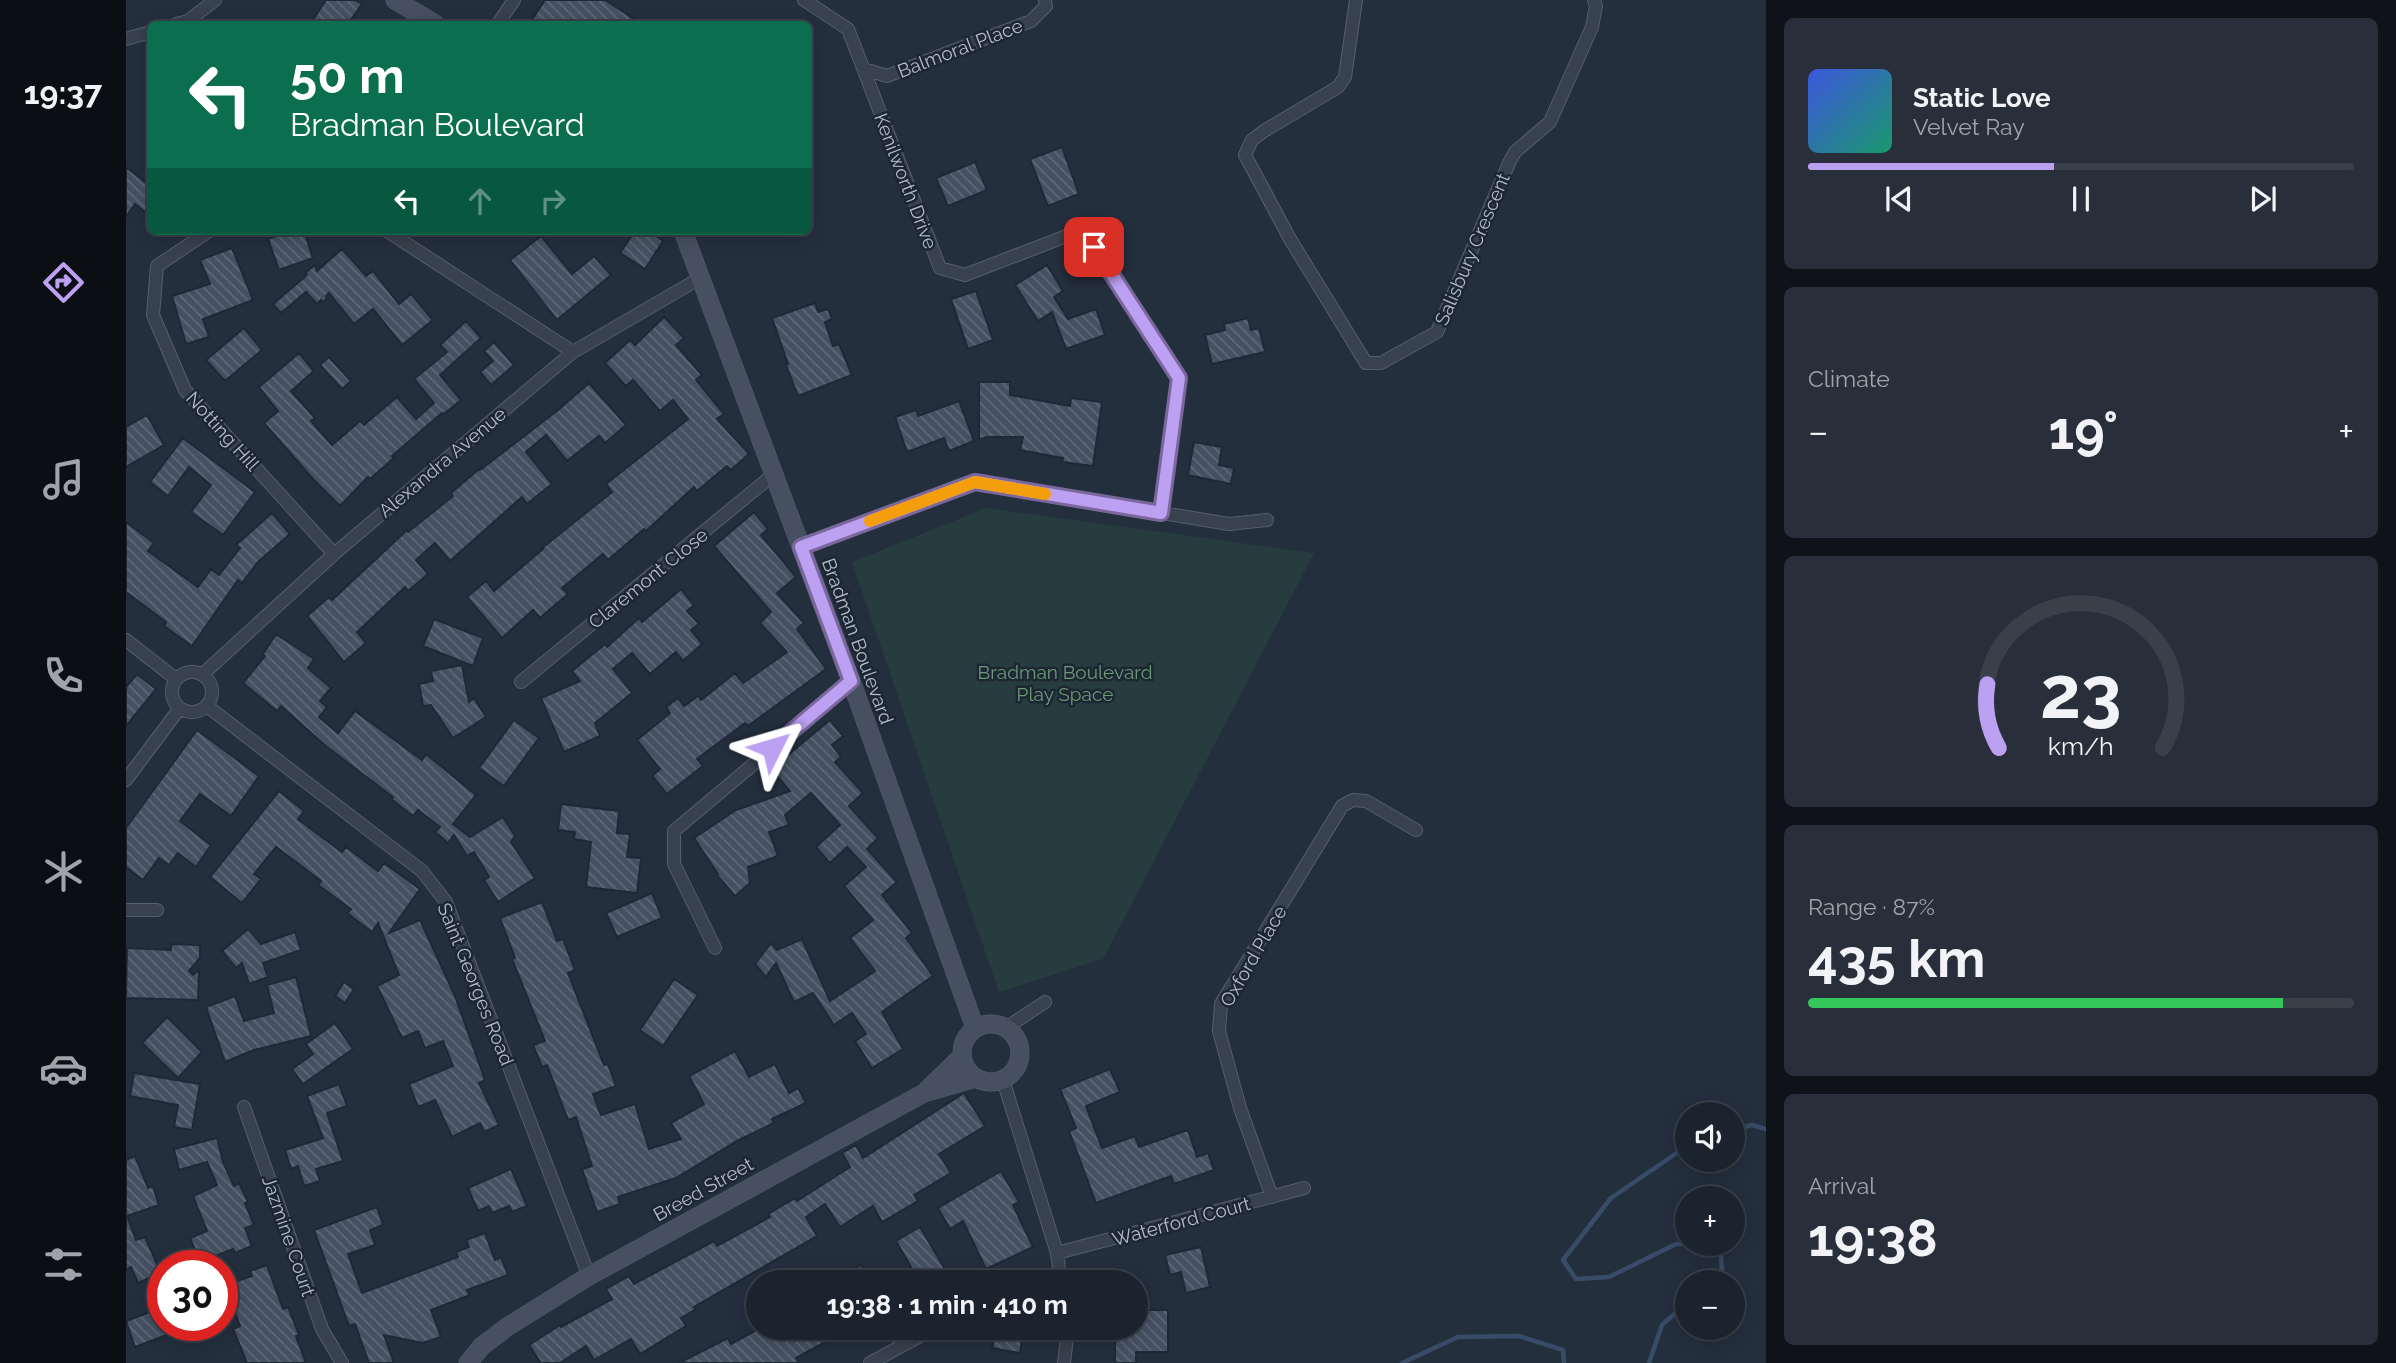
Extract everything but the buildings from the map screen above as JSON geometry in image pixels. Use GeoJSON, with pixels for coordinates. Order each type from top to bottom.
{"type":"FeatureCollection","features":[{"type":"Feature","properties":{"kind":"street"},"geometry":{"type":"LineString","coordinates":[[188,21],[215,0]]}},
{"type":"Feature","properties":{"kind":"street"},"geometry":{"type":"LineString","coordinates":[[394,0],[430,21]]}},
{"type":"Feature","properties":{"kind":"street"},"geometry":{"type":"LineString","coordinates":[[500,21],[514,0]]}},
{"type":"Feature","properties":{"kind":"street","name":"Kenilworth Drive"},"geometry":{"type":"LineString","coordinates":[[804,0],[848,29],[940,268],[965,275],[1069,235],[1087,241],[1094,247],[1179,378],[1161,513]]}},
{"type":"Feature","properties":{"kind":"street","name":"Balmoral Place"},"geometry":{"type":"LineString","coordinates":[[864,69],[887,76],[1031,21],[1046,6],[1045,0]]}},
{"type":"Feature","properties":{"kind":"street","name":"Salisbury Crescent"},"geometry":{"type":"LineString","coordinates":[[1356,0],[1345,77],[1338,87],[1264,131],[1252,140],[1245,155],[1290,239],[1366,363],[1381,363],[1437,332],[1508,163],[1515,152],[1550,122],[1592,27],[1596,6],[1594,0]]}},
{"type":"Feature","properties":{"kind":"street"},"geometry":{"type":"LineString","coordinates":[[126,39],[147,33]]}},
{"type":"Feature","properties":{"kind":"street","name":"Notting Hill"},"geometry":{"type":"LineString","coordinates":[[203,235],[157,266],[153,315],[186,390],[334,554]]}},
{"type":"Feature","properties":{"kind":"street"},"geometry":{"type":"LineString","coordinates":[[393,235],[573,352]]}},
{"type":"Feature","properties":{"kind":"street","name":"Bradman Boulevard"},"geometry":{"type":"LineString","coordinates":[[685,235],[851,681],[975,1028]]}},
{"type":"Feature","properties":{"kind":"street","name":"Alexandra Avenue"},"geometry":{"type":"LineString","coordinates":[[203,674],[334,554],[573,352],[702,277]]}},
{"type":"Feature","properties":{"kind":"street","name":"Claremont Close"},"geometry":{"type":"LineString","coordinates":[[521,682],[775,474]]}},
{"type":"Feature","properties":{"kind":"street"},"geometry":{"type":"LineString","coordinates":[[801,547],[975,482],[1228,524],[1267,520]]}},
{"type":"Feature","properties":{"kind":"street"},"geometry":{"type":"LineString","coordinates":[[126,640],[176,679]]}},
{"type":"Feature","properties":{"kind":"street"},"geometry":{"type":"LineString","coordinates":[[189,672],[203,674],[212,685],[211,699],[207,706],[194,712],[180,708],[172,691],[176,679],[189,672]]}},
{"type":"Feature","properties":{"kind":"street"},"geometry":{"type":"LineString","coordinates":[[715,948],[674,864],[674,831],[851,681]]}},
{"type":"Feature","properties":{"kind":"street","name":"Saint Georges Road"},"geometry":{"type":"LineString","coordinates":[[207,706],[422,871],[446,902],[589,1276]]}},
{"type":"Feature","properties":{"kind":"street"},"geometry":{"type":"LineString","coordinates":[[126,780],[180,708]]}},
{"type":"Feature","properties":{"kind":"street","name":"Oxford Place"},"geometry":{"type":"LineString","coordinates":[[1272,1197],[1240,1108],[1219,1031],[1221,1004],[1342,806],[1353,800],[1366,801],[1416,830]]}},
{"type":"Feature","properties":{"kind":"street"},"geometry":{"type":"LineString","coordinates":[[126,910],[157,910]]}},
{"type":"Feature","properties":{"kind":"street"},"geometry":{"type":"LineString","coordinates":[[1006,1028],[1045,1002]]}},
{"type":"Feature","properties":{"kind":"street"},"geometry":{"type":"LineString","coordinates":[[990,1024],[1006,1028],[1017,1041],[1020,1058],[1013,1073],[1003,1080],[985,1082],[969,1073],[962,1056],[965,1040],[975,1028],[990,1024]]}},
{"type":"Feature","properties":{"kind":"street","name":"Breed Street"},"geometry":{"type":"LineString","coordinates":[[468,1363],[482,1346],[507,1327],[589,1276],[924,1093],[962,1056]]}},
{"type":"Feature","properties":{"kind":"street"},"geometry":{"type":"LineString","coordinates":[[924,1093],[976,1079]]}},
{"type":"Feature","properties":{"kind":"street"},"geometry":{"type":"LineString","coordinates":[[1003,1080],[1057,1253],[1059,1270]]}},
{"type":"Feature","properties":{"kind":"street","name":"Jazmine Court"},"geometry":{"type":"LineString","coordinates":[[244,1107],[322,1329],[342,1363]]}},
{"type":"Feature","properties":{"kind":"street","name":"Waterford Court"},"geometry":{"type":"LineString","coordinates":[[1057,1253],[1304,1188]]}},
{"type":"Feature","properties":{"kind":"street"},"geometry":{"type":"LineString","coordinates":[[870,1363],[913,1340]]}},
{"type":"Feature","properties":{"kind":"street"},"geometry":{"type":"LineString","coordinates":[[1064,1363],[1068,1340]]}},
{"type":"Feature","properties":{"kind":"green space","name":"Bradman Boulevard Play Space"},"geometry":{"type":"Polygon","coordinates":[[[986,508],[1314,553],[1103,959],[999,992],[852,562],[986,508]]]}},
{"type":"Feature","properties":{"kind":"waterway"},"geometry":{"type":"LineString","coordinates":[[1745,1127],[1752,1125],[1766,1129]]}},
{"type":"Feature","properties":{"kind":"waterway"},"geometry":{"type":"LineString","coordinates":[[1675,1154],[1611,1198],[1563,1260],[1576,1279],[1609,1277],[1675,1244]]}},
{"type":"Feature","properties":{"kind":"waterway"},"geometry":{"type":"LineString","coordinates":[[1721,1256],[1722,1270]]}},
{"type":"Feature","properties":{"kind":"waterway"},"geometry":{"type":"LineString","coordinates":[[1649,1363],[1662,1325],[1675,1314]]}},
{"type":"Feature","properties":{"kind":"waterway"},"geometry":{"type":"LineString","coordinates":[[1402,1363],[1458,1337],[1519,1336],[1563,1350],[1564,1363]]}},
{"type":"Feature","properties":{"kind":"slow traffic"},"geometry":{"type":"LineString","coordinates":[[870,521],[975,482],[1045,494]]}},
{"type":"Feature","properties":{"kind":"route"},"geometry":{"type":"LineString","coordinates":[[772,748],[851,681],[801,547],[975,482],[1161,513],[1179,378],[1094,247]]}}]}
